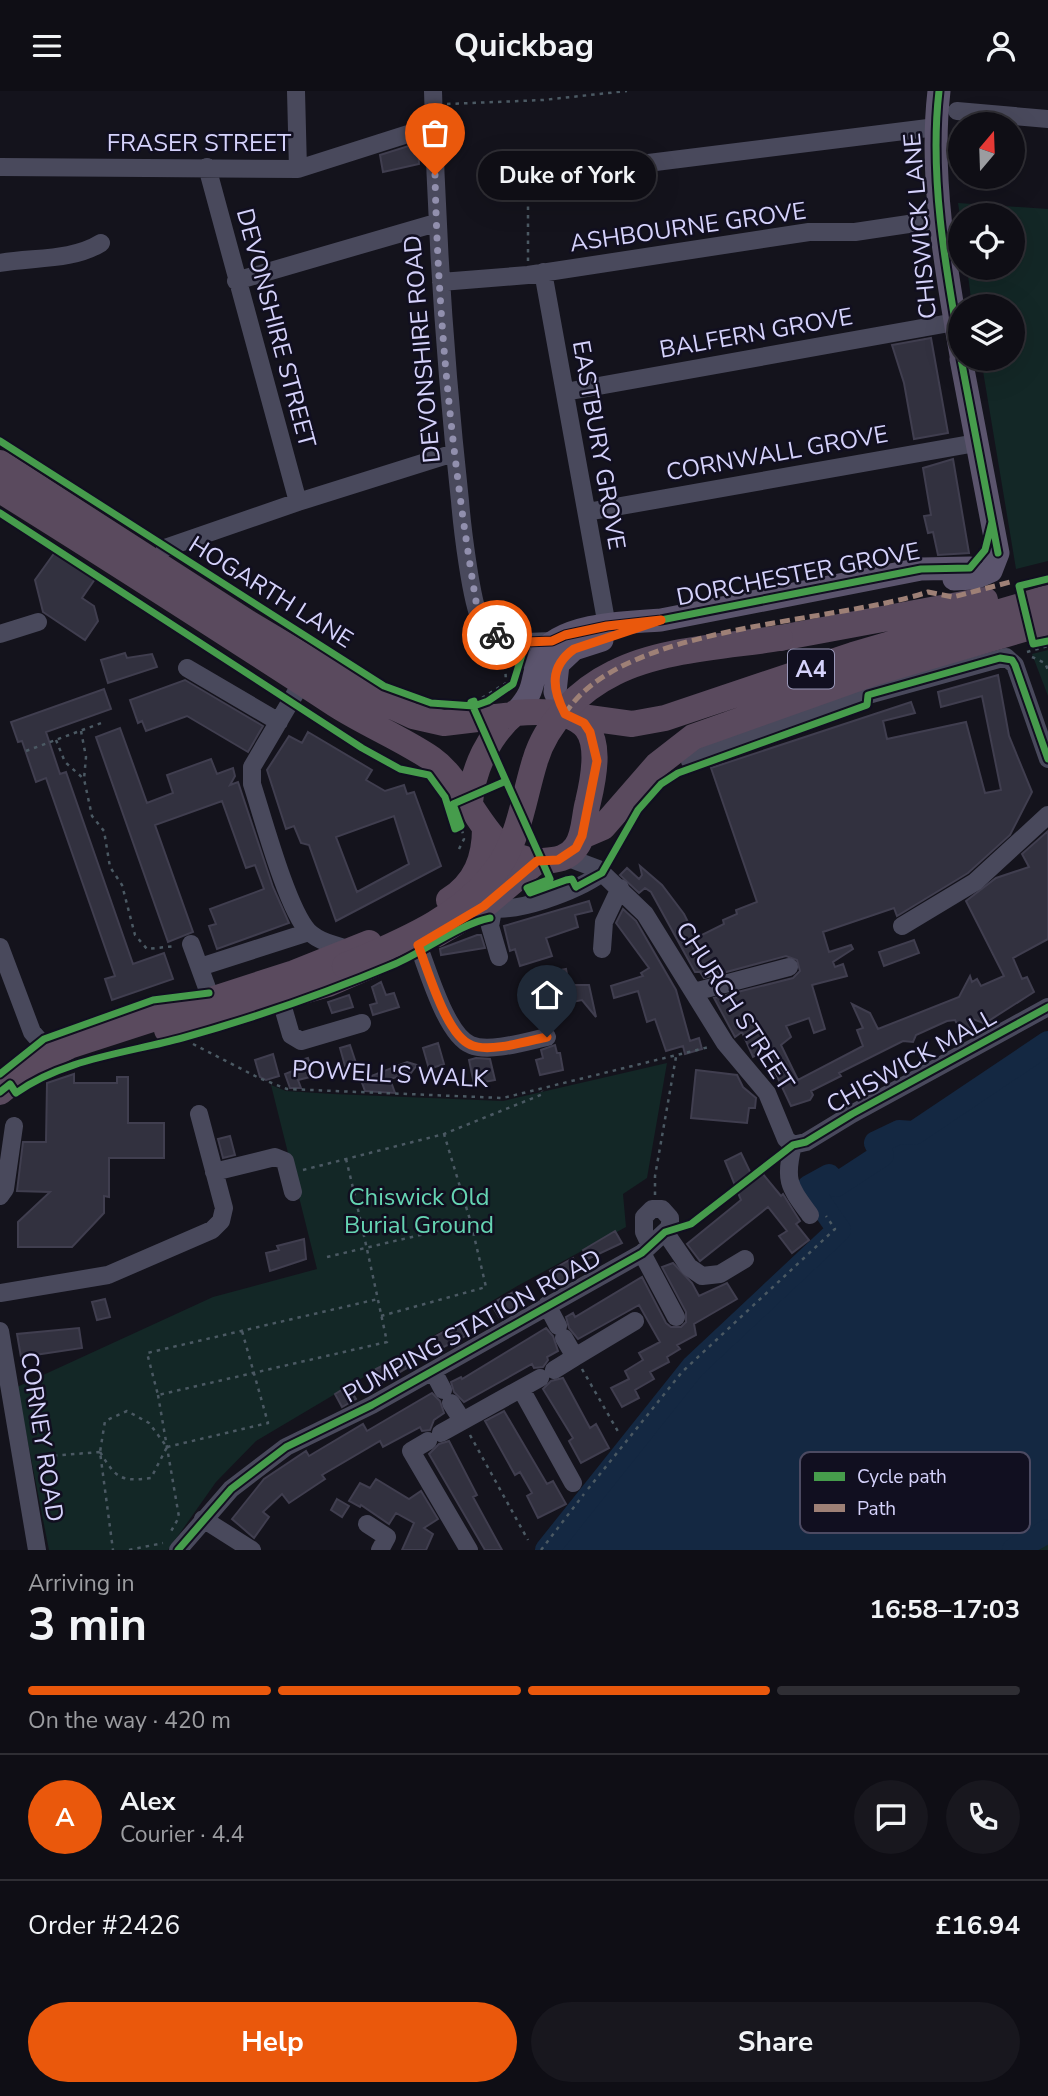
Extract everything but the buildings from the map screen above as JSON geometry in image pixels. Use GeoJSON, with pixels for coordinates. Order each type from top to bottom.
{"type":"FeatureCollection","features":[{"type":"Feature","properties":{"kind":"highway","name":"HOGARTH LANE"},"geometry":{"type":"LineString","coordinates":[[0,463],[248,623],[370,696],[413,716],[444,723],[514,714]]}},
{"type":"Feature","properties":{"kind":"highway"},"geometry":{"type":"LineString","coordinates":[[1,492],[302,682],[429,757],[447,770],[470,802]]}},
{"type":"Feature","properties":{"kind":"highway"},"geometry":{"type":"LineString","coordinates":[[26,1071],[349,958],[429,927],[465,903],[499,865],[515,832],[543,741],[564,711],[588,689],[614,673],[641,662],[1048,587]]}},
{"type":"Feature","properties":{"kind":"highway","name":"A4"},"geometry":{"type":"LineString","coordinates":[[570,715],[632,724],[665,718],[876,648],[1048,599]]}},
{"type":"Feature","properties":{"kind":"highway","name":"A4"},"geometry":{"type":"LineString","coordinates":[[576,843],[603,827],[657,765],[693,737],[876,682],[1048,622]]}},
{"type":"Feature","properties":{"kind":"highway"},"geometry":{"type":"LineString","coordinates":[[0,1092],[51,1054],[115,1030],[214,1007],[280,997],[328,983],[418,945],[489,908],[537,861],[576,843],[597,761],[590,732],[570,715],[544,711],[514,714],[480,762],[470,802],[482,860],[470,883],[421,918],[349,958]]}},
{"type":"Feature","properties":{"kind":"highway"},"geometry":{"type":"LineString","coordinates":[[474,828],[514,855],[537,861]]}},
{"type":"Feature","properties":{"kind":"main road","name":"CHISWICK LANE"},"geometry":{"type":"LineString","coordinates":[[939,91],[936,127],[942,219],[951,294]]}},
{"type":"Feature","properties":{"kind":"main road","name":"CHISWICK LANE"},"geometry":{"type":"LineString","coordinates":[[905,614],[929,603],[964,573],[985,550],[992,522],[963,371]]}},
{"type":"Feature","properties":{"kind":"main road","name":"DORCHESTER GROVE"},"geometry":{"type":"LineString","coordinates":[[552,641],[565,635],[607,626],[661,620],[921,569],[964,573]]}},
{"type":"Feature","properties":{"kind":"main road","name":"DORCHESTER GROVE"},"geometry":{"type":"LineString","coordinates":[[570,715],[555,692],[555,671],[562,658],[574,649],[661,620]]}},
{"type":"Feature","properties":{"kind":"main road"},"geometry":{"type":"LineString","coordinates":[[514,714],[532,692],[536,670],[552,641]]}},
{"type":"Feature","properties":{"kind":"street"},"geometry":{"type":"LineString","coordinates":[[296,91],[298,169]]}},
{"type":"Feature","properties":{"kind":"street","name":"DEVONSHIRE ROAD"},"geometry":{"type":"LineString","coordinates":[[433,98],[436,223],[454,453],[478,613],[486,627],[529,659],[536,670]]}},
{"type":"Feature","properties":{"kind":"street"},"geometry":{"type":"LineString","coordinates":[[957,111],[1048,119]]}},
{"type":"Feature","properties":{"kind":"street","name":"FRASER STREET"},"geometry":{"type":"LineString","coordinates":[[0,167],[298,169],[433,126]]}},
{"type":"Feature","properties":{"kind":"street"},"geometry":{"type":"LineString","coordinates":[[528,179],[936,127]]}},
{"type":"Feature","properties":{"kind":"street","name":"DEVONSHIRE STREET"},"geometry":{"type":"LineString","coordinates":[[207,167],[298,502]]}},
{"type":"Feature","properties":{"kind":"street","name":"ASHBOURNE GROVE"},"geometry":{"type":"LineString","coordinates":[[440,282],[535,274],[809,232],[855,233],[942,219]]}},
{"type":"Feature","properties":{"kind":"street"},"geometry":{"type":"LineString","coordinates":[[236,281],[436,223]]}},
{"type":"Feature","properties":{"kind":"street"},"geometry":{"type":"LineString","coordinates":[[0,263],[33,257],[57,258],[101,243]]}},
{"type":"Feature","properties":{"kind":"street","name":"EASTBURY GROVE"},"geometry":{"type":"LineString","coordinates":[[535,274],[565,392],[607,626]]}},
{"type":"Feature","properties":{"kind":"street","name":"BALFERN GROVE"},"geometry":{"type":"LineString","coordinates":[[565,392],[948,323]]}},
{"type":"Feature","properties":{"kind":"street","name":"CORNWALL GROVE"},"geometry":{"type":"LineString","coordinates":[[587,512],[976,443]]}},
{"type":"Feature","properties":{"kind":"street"},"geometry":{"type":"LineString","coordinates":[[165,548],[298,502],[454,453]]}},
{"type":"Feature","properties":{"kind":"street"},"geometry":{"type":"LineString","coordinates":[[0,634],[38,622]]}},
{"type":"Feature","properties":{"kind":"street"},"geometry":{"type":"LineString","coordinates":[[496,635],[526,642],[552,641]]}},
{"type":"Feature","properties":{"kind":"street"},"geometry":{"type":"LineString","coordinates":[[690,761],[876,682],[1000,658],[1021,658],[1048,759]]}},
{"type":"Feature","properties":{"kind":"street"},"geometry":{"type":"LineString","coordinates":[[187,668],[279,722]]}},
{"type":"Feature","properties":{"kind":"street"},"geometry":{"type":"LineString","coordinates":[[302,682],[252,767],[252,784],[295,912],[309,932],[349,958]]}},
{"type":"Feature","properties":{"kind":"street"},"geometry":{"type":"LineString","coordinates":[[902,926],[975,882],[1048,815]]}},
{"type":"Feature","properties":{"kind":"street","name":"CHURCH STREET"},"geometry":{"type":"LineString","coordinates":[[576,843],[590,848],[600,871],[621,888],[645,914],[725,1042],[767,1093],[786,1139],[793,1145]]}},
{"type":"Feature","properties":{"kind":"street"},"geometry":{"type":"LineString","coordinates":[[499,957],[489,926],[489,908],[516,909],[576,887],[600,871]]}},
{"type":"Feature","properties":{"kind":"street"},"geometry":{"type":"LineString","coordinates":[[602,949],[604,922],[621,888]]}},
{"type":"Feature","properties":{"kind":"street"},"geometry":{"type":"LineString","coordinates":[[200,967],[309,932]]}},
{"type":"Feature","properties":{"kind":"street"},"geometry":{"type":"LineString","coordinates":[[191,944],[214,1007]]}},
{"type":"Feature","properties":{"kind":"street"},"geometry":{"type":"LineString","coordinates":[[418,945],[449,1022],[465,1041],[474,1047],[513,1045],[547,1037]]}},
{"type":"Feature","properties":{"kind":"street"},"geometry":{"type":"LineString","coordinates":[[0,947],[32,1032],[51,1054]]}},
{"type":"Feature","properties":{"kind":"street"},"geometry":{"type":"LineString","coordinates":[[694,992],[789,967]]}},
{"type":"Feature","properties":{"kind":"street"},"geometry":{"type":"LineString","coordinates":[[280,997],[291,1035],[301,1041],[362,1023]]}},
{"type":"Feature","properties":{"kind":"street","name":"CHISWICK MALL"},"geometry":{"type":"LineString","coordinates":[[793,1145],[806,1142],[1048,1007]]}},
{"type":"Feature","properties":{"kind":"street"},"geometry":{"type":"LineString","coordinates":[[0,1293],[108,1275],[212,1230],[220,1221],[224,1208],[199,1114]]}},
{"type":"Feature","properties":{"kind":"street"},"geometry":{"type":"LineString","coordinates":[[0,1196],[5,1189],[14,1126]]}},
{"type":"Feature","properties":{"kind":"street"},"geometry":{"type":"LineString","coordinates":[[793,1145],[786,1170],[789,1187],[810,1215]]}},
{"type":"Feature","properties":{"kind":"street"},"geometry":{"type":"LineString","coordinates":[[215,1172],[275,1157],[285,1161],[293,1192]]}},
{"type":"Feature","properties":{"kind":"street"},"geometry":{"type":"LineString","coordinates":[[676,1317],[646,1249],[643,1224],[649,1211],[662,1209],[670,1218],[670,1227],[665,1232],[689,1266],[702,1276],[720,1274],[745,1259]]}},
{"type":"Feature","properties":{"kind":"street","name":"PUMPING STATION ROAD"},"geometry":{"type":"LineString","coordinates":[[178,1550],[203,1518],[231,1489],[285,1447],[372,1405],[433,1371],[646,1249],[665,1232]]}},
{"type":"Feature","properties":{"kind":"street"},"geometry":{"type":"LineString","coordinates":[[547,1305],[575,1357]]}},
{"type":"Feature","properties":{"kind":"street"},"geometry":{"type":"LineString","coordinates":[[469,1550],[411,1451],[635,1321]]}},
{"type":"Feature","properties":{"kind":"street","name":"CORNEY ROAD"},"geometry":{"type":"LineString","coordinates":[[0,1331],[37,1550]]}},
{"type":"Feature","properties":{"kind":"street"},"geometry":{"type":"LineString","coordinates":[[433,1371],[462,1420]]}},
{"type":"Feature","properties":{"kind":"street"},"geometry":{"type":"LineString","coordinates":[[521,1389],[573,1483]]}},
{"type":"Feature","properties":{"kind":"street"},"geometry":{"type":"LineString","coordinates":[[203,1518],[252,1550]]}},
{"type":"Feature","properties":{"kind":"street"},"geometry":{"type":"LineString","coordinates":[[367,1524],[387,1537],[380,1550]]}},
{"type":"Feature","properties":{"kind":"path"},"geometry":{"type":"LineString","coordinates":[[433,98],[542,100],[627,91]]}},
{"type":"Feature","properties":{"kind":"path"},"geometry":{"type":"LineString","coordinates":[[528,179],[535,274]]}},
{"type":"Feature","properties":{"kind":"path"},"geometry":{"type":"LineString","coordinates":[[54,549],[277,695]]}},
{"type":"Feature","properties":{"kind":"path"},"geometry":{"type":"LineString","coordinates":[[1021,658],[1048,646]]}},
{"type":"Feature","properties":{"kind":"path"},"geometry":{"type":"LineString","coordinates":[[477,700],[506,683],[505,656],[511,661]]}},
{"type":"Feature","properties":{"kind":"path"},"geometry":{"type":"LineString","coordinates":[[1032,657],[1045,663],[1048,670]]}},
{"type":"Feature","properties":{"kind":"path"},"geometry":{"type":"LineString","coordinates":[[481,704],[509,688],[514,681]]}},
{"type":"Feature","properties":{"kind":"path"},"geometry":{"type":"LineString","coordinates":[[299,709],[400,769],[415,772]]}},
{"type":"Feature","properties":{"kind":"path"},"geometry":{"type":"LineString","coordinates":[[26,751],[104,722]]}},
{"type":"Feature","properties":{"kind":"path"},"geometry":{"type":"LineString","coordinates":[[81,731],[86,757],[84,779],[92,816],[104,831],[110,867],[122,885],[135,935],[147,949],[191,944]]}},
{"type":"Feature","properties":{"kind":"path"},"geometry":{"type":"LineString","coordinates":[[57,740],[65,762],[84,779]]}},
{"type":"Feature","properties":{"kind":"path"},"geometry":{"type":"LineString","coordinates":[[458,849],[474,828]]}},
{"type":"Feature","properties":{"kind":"path"},"geometry":{"type":"LineString","coordinates":[[600,871],[622,835]]}},
{"type":"Feature","properties":{"kind":"path"},"geometry":{"type":"LineString","coordinates":[[183,1037],[195,1034]]}},
{"type":"Feature","properties":{"kind":"path"},"geometry":{"type":"LineString","coordinates":[[655,1176],[676,1057]]}},
{"type":"Feature","properties":{"kind":"path"},"geometry":{"type":"LineString","coordinates":[[303,1170],[444,1134],[542,1094],[542,1091]]}},
{"type":"Feature","properties":{"kind":"path"},"geometry":{"type":"LineString","coordinates":[[382,1316],[486,1287],[471,1223],[444,1134]]}},
{"type":"Feature","properties":{"kind":"path"},"geometry":{"type":"LineString","coordinates":[[158,1395],[387,1342],[346,1159]]}},
{"type":"Feature","properties":{"kind":"path"},"geometry":{"type":"LineString","coordinates":[[327,1257],[471,1223]]}},
{"type":"Feature","properties":{"kind":"path"},"geometry":{"type":"LineString","coordinates":[[541,1550],[682,1372],[835,1229]]}},
{"type":"Feature","properties":{"kind":"path"},"geometry":{"type":"LineString","coordinates":[[129,1550],[165,1543],[178,1517],[158,1395],[147,1353],[378,1299]]}},
{"type":"Feature","properties":{"kind":"path"},"geometry":{"type":"LineString","coordinates":[[100,1452],[114,1475],[131,1481],[151,1478],[167,1447],[268,1423],[242,1330]]}},
{"type":"Feature","properties":{"kind":"path"},"geometry":{"type":"LineString","coordinates":[[575,1357],[620,1435]]}},
{"type":"Feature","properties":{"kind":"path"},"geometry":{"type":"LineString","coordinates":[[113,1550],[100,1452],[105,1421],[127,1411],[149,1423],[167,1447]]}},
{"type":"Feature","properties":{"kind":"path"},"geometry":{"type":"LineString","coordinates":[[462,1420],[528,1541]]}},
{"type":"Feature","properties":{"kind":"path"},"geometry":{"type":"LineString","coordinates":[[20,1458],[100,1452]]}},
{"type":"Feature","properties":{"kind":"green space"},"geometry":{"type":"Polygon","coordinates":[[[1025,207],[1048,209],[1048,561],[1016,569],[983,371],[1025,371],[1025,294],[970,294],[969,280],[1025,280],[1025,207]]]}},
{"type":"Feature","properties":{"kind":"green space"},"geometry":{"type":"Polygon","coordinates":[[[1048,650],[1048,696],[1032,654],[1048,650]]]}},
{"type":"Feature","properties":{"kind":"green space","name":"Chiswick Old Burial Ground"},"geometry":{"type":"Polygon","coordinates":[[[667,1063],[647,1178],[623,1194],[626,1227],[519,1285],[256,1441],[216,1482],[168,1550],[49,1550],[17,1387],[213,1297],[317,1269],[271,1085],[286,1091],[503,1101],[667,1063]]]}},
{"type":"Feature","properties":{"kind":"green space"},"geometry":{"type":"Polygon","coordinates":[[[1048,1531],[1048,1550],[1014,1550],[1048,1531]]]}},
{"type":"Feature","properties":{"kind":"water"},"geometry":{"type":"Polygon","coordinates":[[[1048,1043],[1048,1531],[1014,1550],[547,1550],[693,1367],[839,1230],[809,1187],[829,1176],[837,1184],[882,1155],[876,1143],[899,1132],[914,1133],[1048,1043]]]}},
{"type":"Feature","properties":{"kind":"waterway"},"geometry":{"type":"LineString","coordinates":[[547,1550],[693,1367],[839,1230],[809,1187],[829,1176],[836,1185],[882,1155],[876,1143],[899,1132],[914,1133],[1048,1043]]}},
{"type":"Feature","properties":{"kind":"waterway"},"geometry":{"type":"LineString","coordinates":[[1014,1550],[1048,1531]]}},
{"type":"Feature","properties":{"kind":"marked path"},"geometry":{"type":"LineString","coordinates":[[565,714],[593,684],[632,661],[679,644],[731,631],[887,603],[928,592],[953,597],[1014,581]]}},
{"type":"Feature","properties":{"kind":"cycle path"},"geometry":{"type":"LineString","coordinates":[[939,91],[936,157],[941,223],[951,294]]}},
{"type":"Feature","properties":{"kind":"cycle path"},"geometry":{"type":"LineString","coordinates":[[963,371],[998,553]]}},
{"type":"Feature","properties":{"kind":"cycle path"},"geometry":{"type":"LineString","coordinates":[[0,441],[384,686],[431,703],[474,706],[488,701],[513,684],[526,642],[552,641],[565,635],[607,626],[661,620],[921,569],[970,568],[985,550],[992,522]]}},
{"type":"Feature","properties":{"kind":"cycle path"},"geometry":{"type":"LineString","coordinates":[[0,513],[362,748],[400,769],[429,775],[445,797],[455,829],[461,826],[453,804],[506,781],[550,879],[527,888],[530,893],[572,879],[576,887],[602,873],[638,810],[661,784],[678,773],[867,705],[868,695],[1000,658],[1012,660],[1015,665],[1048,759]]}},
{"type":"Feature","properties":{"kind":"cycle path"},"geometry":{"type":"LineString","coordinates":[[1048,579],[1019,586],[1033,644],[1048,641]]}},
{"type":"Feature","properties":{"kind":"cycle path"},"geometry":{"type":"LineString","coordinates":[[474,701],[471,702],[506,781]]}},
{"type":"Feature","properties":{"kind":"cycle path"},"geometry":{"type":"LineString","coordinates":[[0,1092],[10,1084],[16,1093],[54,1072],[96,1058],[182,1038],[290,1004],[395,964],[467,926],[490,918]]}},
{"type":"Feature","properties":{"kind":"cycle path"},"geometry":{"type":"LineString","coordinates":[[0,1074],[44,1039],[153,1000],[209,993]]}},
{"type":"Feature","properties":{"kind":"cycle path"},"geometry":{"type":"LineString","coordinates":[[178,1550],[231,1489],[286,1447],[372,1405],[642,1253],[665,1232],[691,1224],[793,1145],[806,1142],[1048,1007]]}},
{"type":"Feature","properties":{"kind":"way so far"},"geometry":{"type":"LineString","coordinates":[[435,175],[449,413],[462,520],[478,613],[486,627],[497,635]]}},
{"type":"Feature","properties":{"kind":"place","name":"Duke of York"},"geometry":{"type":"Point","coordinates":[435,175]}},
{"type":"Feature","properties":{"kind":"route"},"geometry":{"type":"LineString","coordinates":[[497,635],[526,642],[552,641],[565,635],[607,626],[661,620],[574,649],[562,658],[555,671],[555,692],[559,702],[565,714],[584,723],[590,732],[597,761],[582,836],[576,848],[558,860],[537,861],[484,906],[418,945],[449,1022],[465,1041],[474,1047],[513,1045],[547,1037]]}}]}
